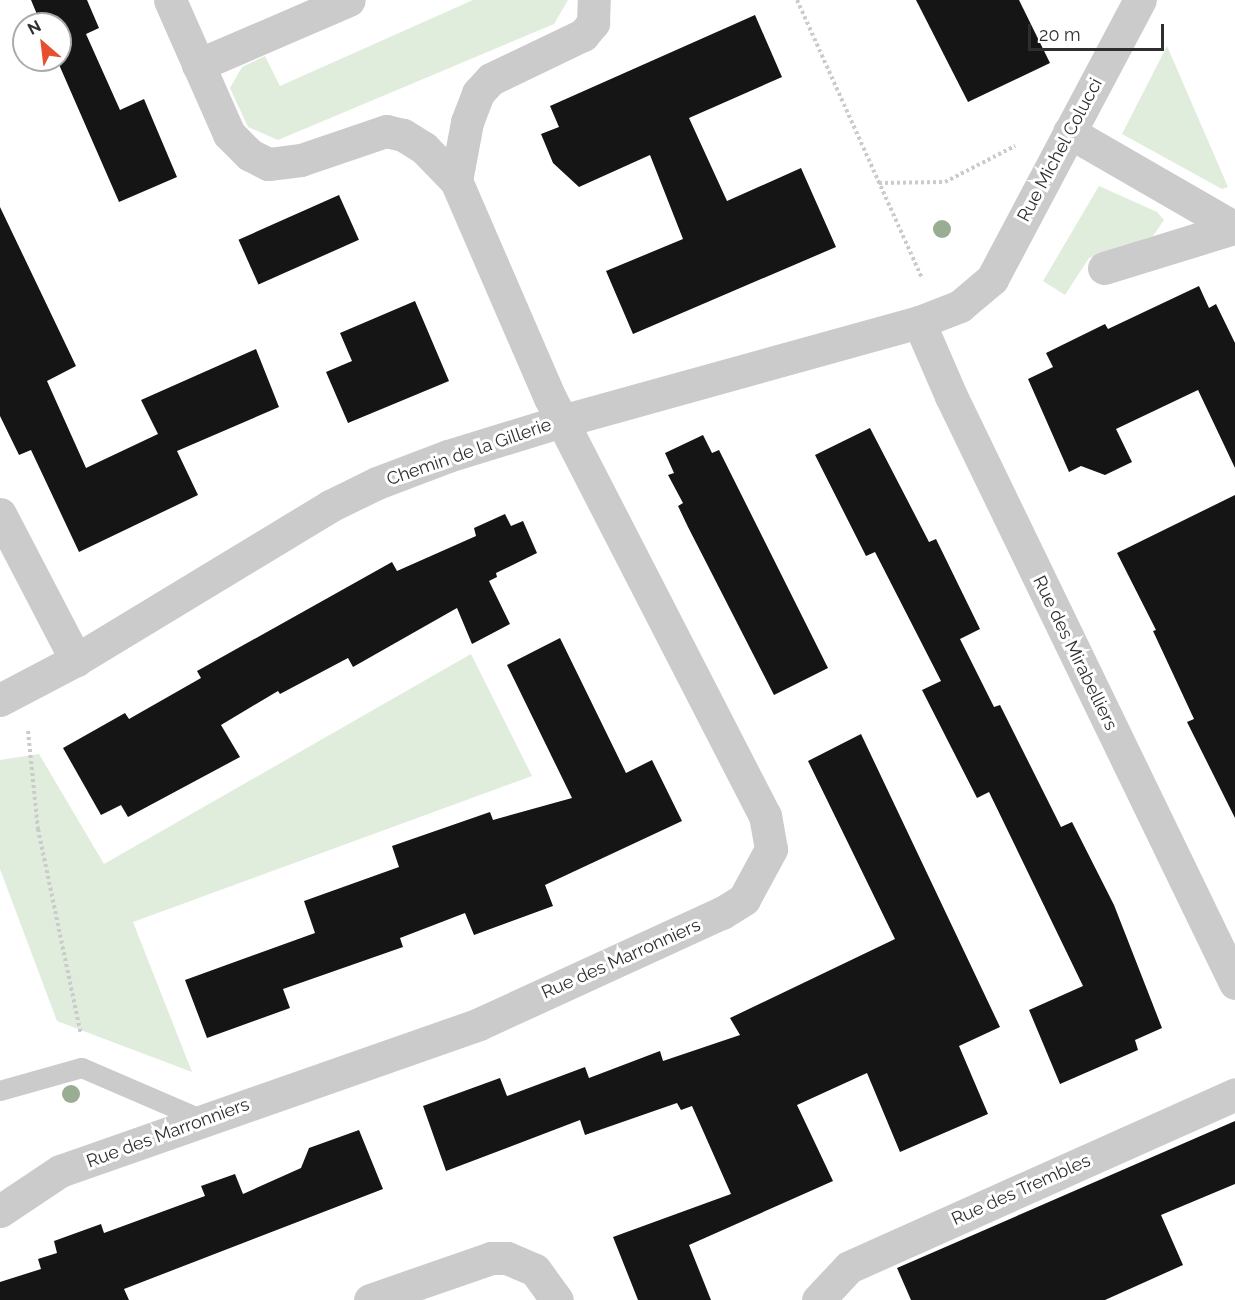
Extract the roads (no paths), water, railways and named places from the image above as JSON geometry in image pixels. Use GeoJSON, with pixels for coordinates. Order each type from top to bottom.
{"type":"FeatureCollection","features":[{"type":"Feature","properties":{"kind":"street"},"geometry":{"type":"LineString","coordinates":[[170,0],[229,134],[250,156],[268,164],[301,160],[386,131],[403,135],[424,148],[456,181]]}},
{"type":"Feature","properties":{"kind":"street"},"geometry":{"type":"LineString","coordinates":[[198,65],[349,0]]}},
{"type":"Feature","properties":{"kind":"street"},"geometry":{"type":"LineString","coordinates":[[456,181],[466,122],[478,93],[491,79],[583,35],[592,23],[594,0]]}},
{"type":"Feature","properties":{"kind":"street","name":"Rue Michel Colucci"},"geometry":{"type":"LineString","coordinates":[[976,296],[992,279],[1140,0]]}},
{"type":"Feature","properties":{"kind":"street"},"geometry":{"type":"LineString","coordinates":[[1068,132],[1218,216],[1233,228]]}},
{"type":"Feature","properties":{"kind":"street","name":"Rue des Marronniers"},"geometry":{"type":"LineString","coordinates":[[0,1211],[60,1171],[478,1023],[722,913],[744,899],[760,875],[771,849],[765,816],[562,421],[456,181]]}},
{"type":"Feature","properties":{"kind":"street"},"geometry":{"type":"LineString","coordinates":[[1104,268],[1233,228]]}},
{"type":"Feature","properties":{"kind":"street","name":"Chemin de la Gillerie"},"geometry":{"type":"LineString","coordinates":[[0,700],[76,660],[330,506],[377,483],[448,456],[562,421],[919,322],[976,296]]}},
{"type":"Feature","properties":{"kind":"street","name":"Rue des Mirabelliers"},"geometry":{"type":"LineString","coordinates":[[919,322],[951,396],[1235,983]]}},
{"type":"Feature","properties":{"kind":"street"},"geometry":{"type":"LineString","coordinates":[[0,514],[76,660]]}},
{"type":"Feature","properties":{"kind":"street","name":"Rue des Trembles"},"geometry":{"type":"LineString","coordinates":[[819,1300],[849,1267],[1235,1094]]}},
{"type":"Feature","properties":{"kind":"street"},"geometry":{"type":"LineString","coordinates":[[370,1300],[470,1262],[507,1258],[535,1270],[557,1300]]}},
{"type":"Feature","properties":{"kind":"lane"},"geometry":{"type":"LineString","coordinates":[[0,1091],[82,1068],[203,1120]]}}]}
